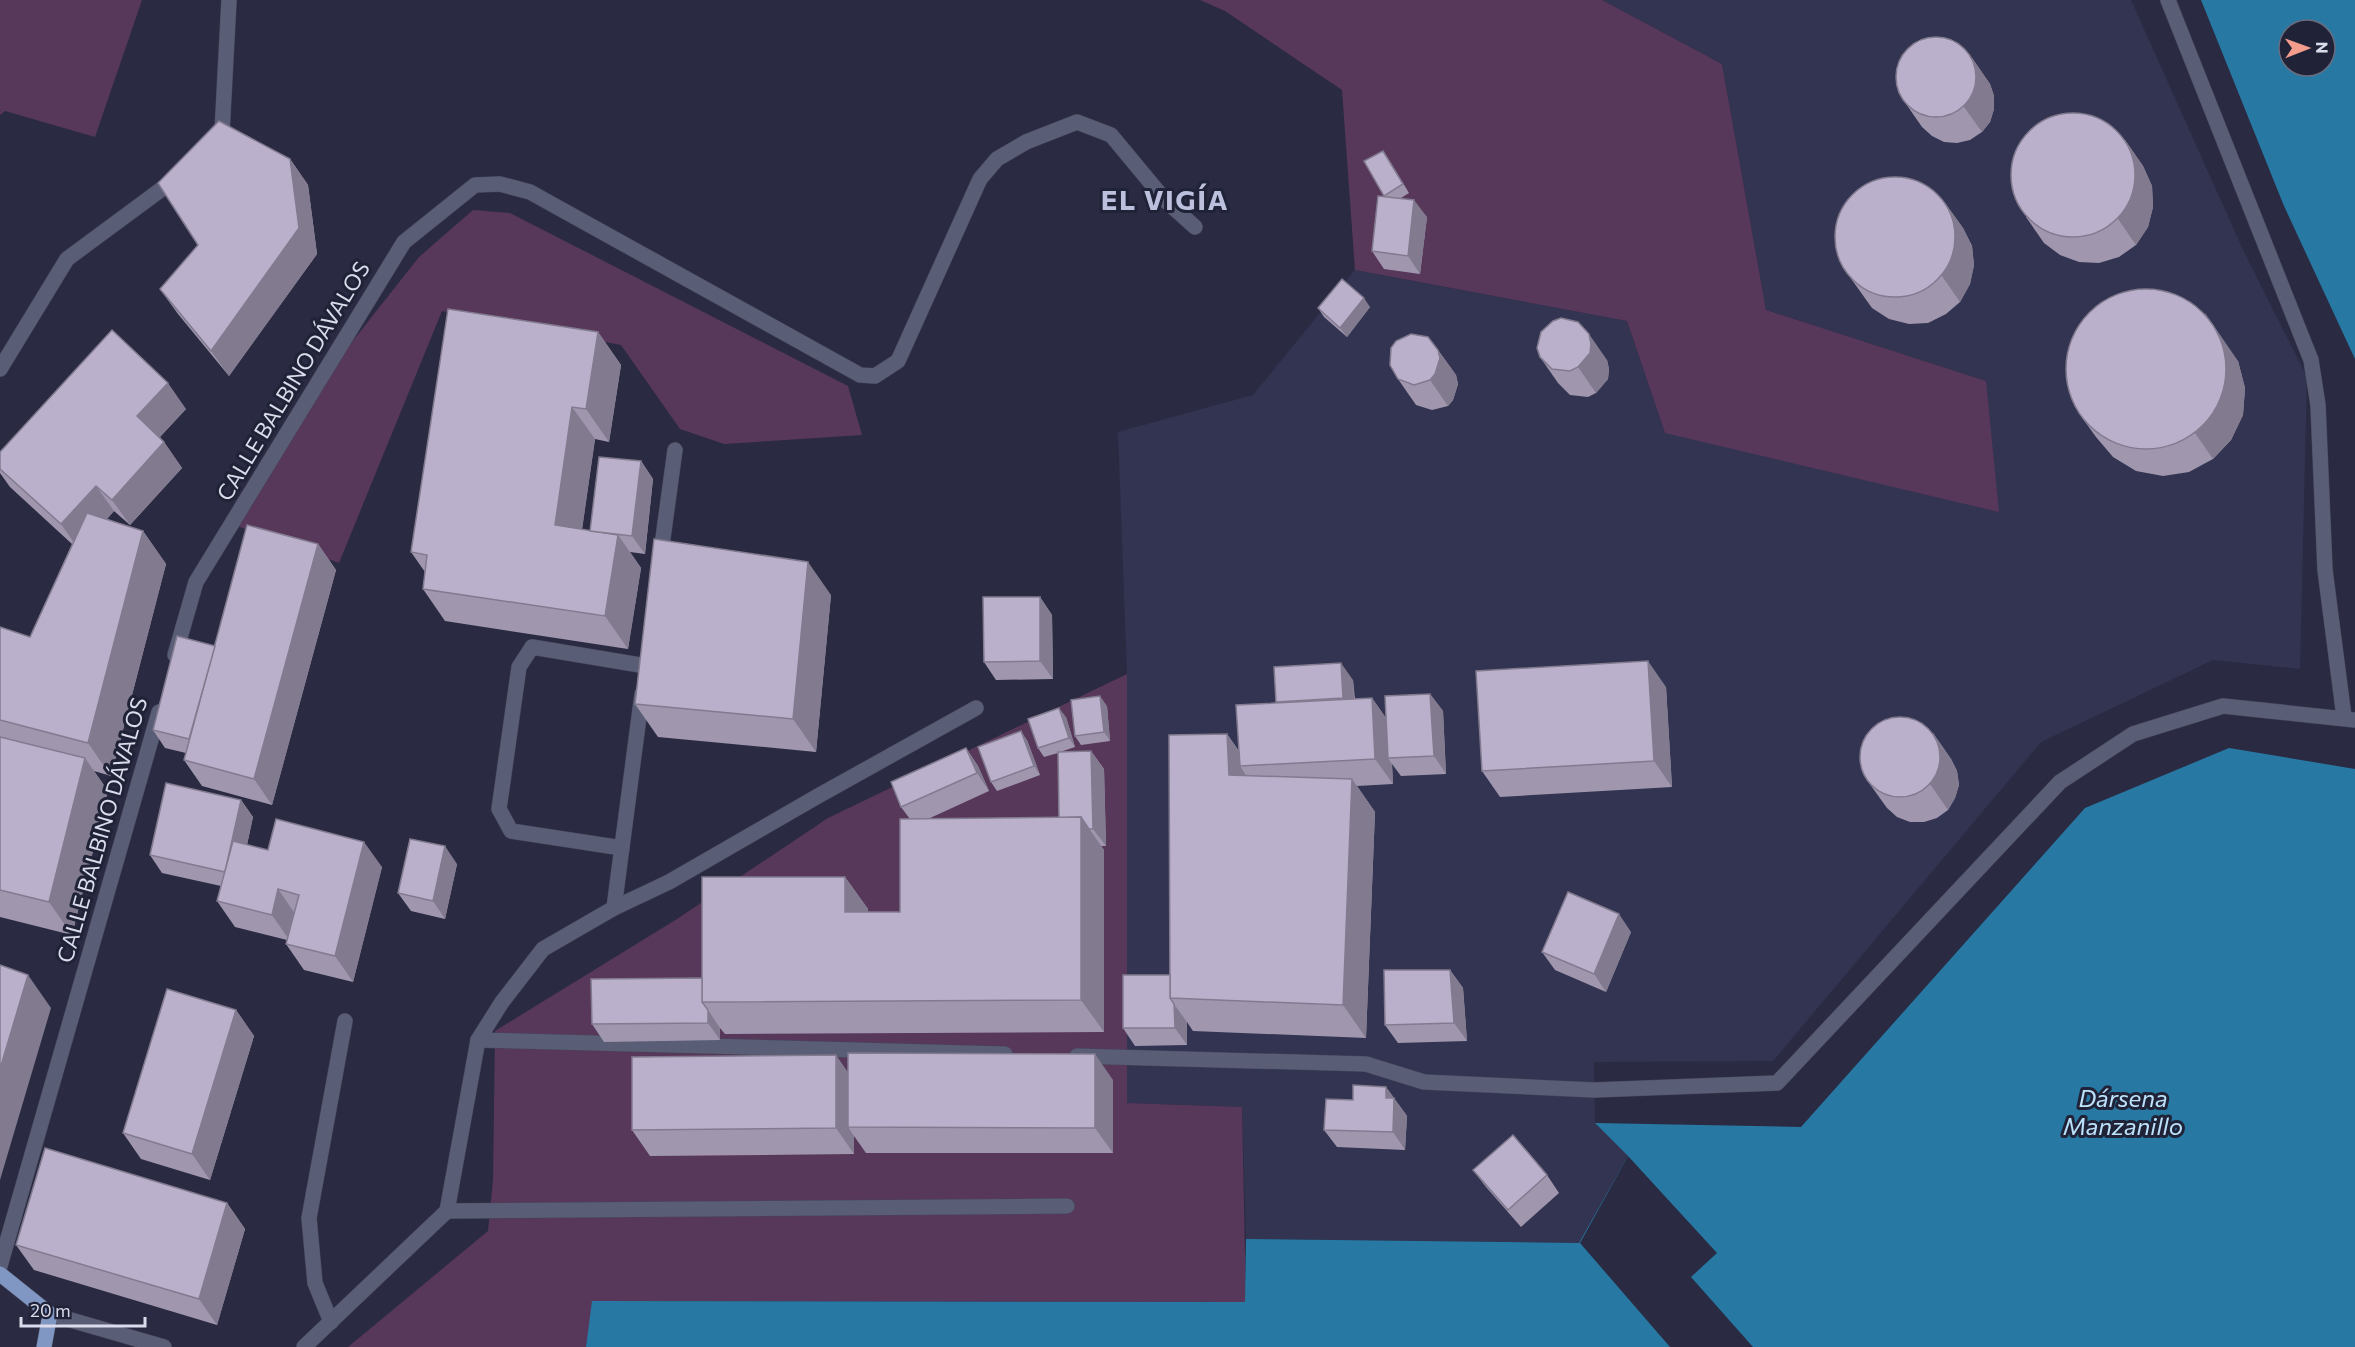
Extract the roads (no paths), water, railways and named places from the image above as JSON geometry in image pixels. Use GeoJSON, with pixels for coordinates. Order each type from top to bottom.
{"type":"FeatureCollection","features":[{"type":"Feature","properties":{"kind":"main road"},"geometry":{"type":"LineString","coordinates":[[0,1274],[50,1314],[44,1347]]}},
{"type":"Feature","properties":{"kind":"street"},"geometry":{"type":"LineString","coordinates":[[202,154],[222,132],[229,0]]}},
{"type":"Feature","properties":{"kind":"street"},"geometry":{"type":"LineString","coordinates":[[1068,1056],[1366,1064],[1424,1082],[1594,1090],[1777,1083],[2060,782],[2133,734],[2223,706],[2349,718],[2325,570],[2318,405],[2311,360],[2168,0]]}},
{"type":"Feature","properties":{"kind":"street","name":"CALLE BALBINO DÁVALOS"},"geometry":{"type":"LineString","coordinates":[[170,673],[196,582],[404,242],[475,186],[500,184],[530,192],[860,375],[875,376],[898,362],[980,179],[997,159],[1026,142],[1077,122],[1111,135],[1165,200],[1195,227]]}},
{"type":"Feature","properties":{"kind":"street"},"geometry":{"type":"LineString","coordinates":[[0,369],[67,259],[188,169]]}},
{"type":"Feature","properties":{"kind":"street"},"geometry":{"type":"LineString","coordinates":[[658,575],[675,450]]}},
{"type":"Feature","properties":{"kind":"street"},"geometry":{"type":"LineString","coordinates":[[614,908],[622,848],[647,660],[532,647],[519,667],[499,809],[511,831],[622,848]]}},
{"type":"Feature","properties":{"kind":"street","name":"CALLE BALBINO DÁVALOS"},"geometry":{"type":"LineString","coordinates":[[0,1266],[164,696]]}},
{"type":"Feature","properties":{"kind":"street"},"geometry":{"type":"LineString","coordinates":[[304,1347],[447,1211],[478,1040],[502,1002],[543,949],[614,908],[669,882],[976,708]]}},
{"type":"Feature","properties":{"kind":"street"},"geometry":{"type":"LineString","coordinates":[[331,1322],[315,1283],[309,1218],[345,1021]]}},
{"type":"Feature","properties":{"kind":"street"},"geometry":{"type":"LineString","coordinates":[[478,1040],[1020,1055]]}},
{"type":"Feature","properties":{"kind":"street"},"geometry":{"type":"LineString","coordinates":[[447,1211],[1067,1206]]}},
{"type":"Feature","properties":{"kind":"street"},"geometry":{"type":"LineString","coordinates":[[50,1314],[164,1347]]}},
{"type":"Feature","properties":{"kind":"water"},"geometry":{"type":"Polygon","coordinates":[[[2201,0],[2355,0],[2355,359],[2284,206],[2201,0]]]}},
{"type":"Feature","properties":{"kind":"water","name":"Dársena Manzanillo"},"geometry":{"type":"Polygon","coordinates":[[[2229,748],[2355,769],[2355,1347],[586,1347],[592,1301],[1245,1302],[1246,1239],[1579,1243],[1628,1156],[1595,1123],[1801,1127],[2085,808],[2229,748]]]}},
{"type":"Feature","properties":{"kind":"district","name":"EL VIGÍA"},"geometry":{"type":"Point","coordinates":[1165,200]}}]}
